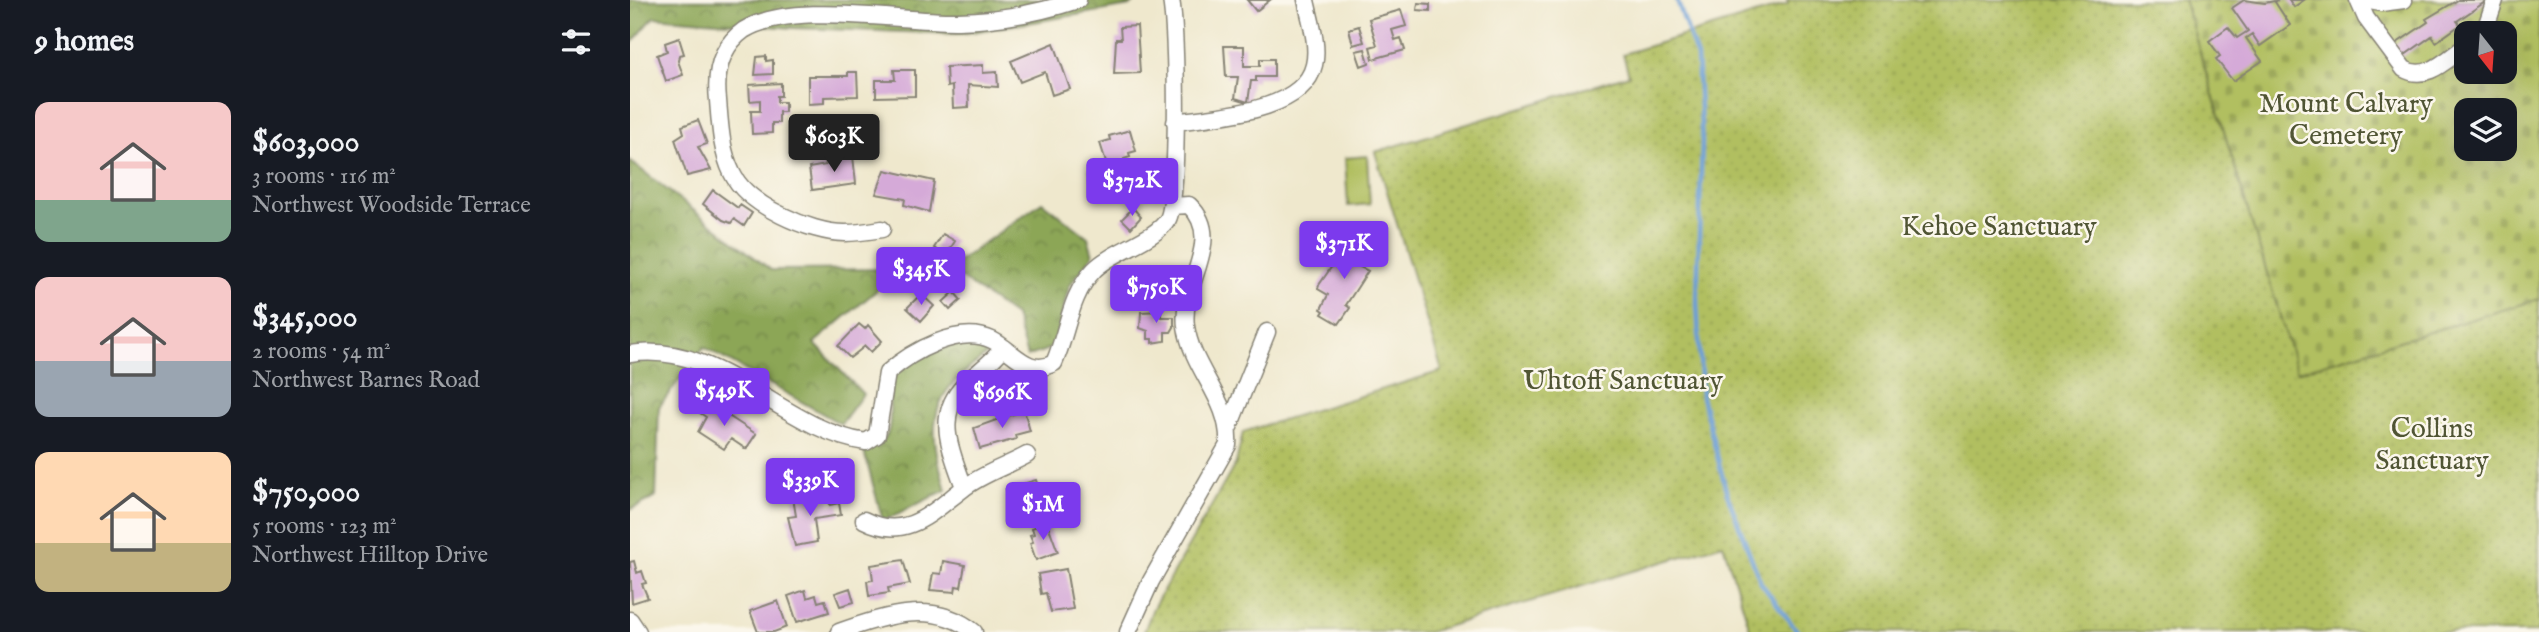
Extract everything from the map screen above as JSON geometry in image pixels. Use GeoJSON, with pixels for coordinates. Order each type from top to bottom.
{"type":"FeatureCollection","features":[{"type":"Feature","properties":{"kind":"street"},"geometry":{"type":"LineString","coordinates":[[882,229],[843,233],[799,223],[744,190],[733,175],[725,155],[717,88],[718,69],[725,49],[733,38],[760,21],[795,13],[959,21],[1019,15],[1077,0]]}},
{"type":"Feature","properties":{"kind":"street"},"geometry":{"type":"LineString","coordinates":[[630,354],[653,351],[682,357],[728,374],[828,433],[866,442],[877,435],[887,373],[902,359],[943,340],[972,336],[992,340],[1038,368],[1054,363],[1074,300],[1082,285],[1106,259],[1154,232],[1167,221],[1172,206],[1175,122],[1171,0]]}},
{"type":"Feature","properties":{"kind":"street"},"geometry":{"type":"LineString","coordinates":[[1175,122],[1261,107],[1281,101],[1301,86],[1314,65],[1315,51],[1306,0]]}},
{"type":"Feature","properties":{"kind":"street"},"geometry":{"type":"LineString","coordinates":[[2358,0],[2374,28],[2404,69],[2412,74],[2424,75],[2454,54]]}},
{"type":"Feature","properties":{"kind":"street"},"geometry":{"type":"LineString","coordinates":[[2364,0],[2381,3],[2404,0]]}},
{"type":"Feature","properties":{"kind":"street"},"geometry":{"type":"LineString","coordinates":[[2488,21],[2495,0]]}},
{"type":"Feature","properties":{"kind":"street"},"geometry":{"type":"LineString","coordinates":[[1128,632],[1151,581],[1222,460],[1228,445],[1229,427],[1225,412],[1195,357],[1186,325],[1206,232],[1200,216],[1189,205],[1172,206]]}},
{"type":"Feature","properties":{"kind":"street"},"geometry":{"type":"LineString","coordinates":[[1229,427],[1267,332]]}},
{"type":"Feature","properties":{"kind":"street"},"geometry":{"type":"LineString","coordinates":[[964,488],[948,442],[947,418],[960,390],[989,366],[1003,348]]}},
{"type":"Feature","properties":{"kind":"street"},"geometry":{"type":"LineString","coordinates":[[864,520],[875,526],[906,526],[928,518],[964,488],[1027,455]]}},
{"type":"Feature","properties":{"kind":"street"},"geometry":{"type":"LineString","coordinates":[[839,632],[877,618],[909,613],[951,617],[974,632]]}},
{"type":"Feature","properties":{"kind":"street"},"geometry":{"type":"LineString","coordinates":[[630,620],[638,632]]}},
{"type":"Feature","properties":{"kind":"green space"},"geometry":{"type":"Polygon","coordinates":[[[630,0],[1137,0],[1130,6],[960,34],[794,28],[654,17],[630,45],[630,0]]]}},
{"type":"Feature","properties":{"kind":"green space"},"geometry":{"type":"Polygon","coordinates":[[[1787,0],[2184,0],[2297,372],[2539,299],[2539,632],[1751,632],[1723,544],[1429,632],[1144,632],[1153,608],[1236,463],[1243,432],[1442,371],[1375,152],[1629,75],[1623,54],[1788,4],[1787,0]]]}},
{"type":"Feature","properties":{"kind":"green space","name":"Mount Calvary Cemetery"},"geometry":{"type":"Polygon","coordinates":[[[2184,0],[2539,0],[2539,299],[2297,372],[2184,0]]]}},
{"type":"Feature","properties":{"kind":"green space"},"geometry":{"type":"Polygon","coordinates":[[[1367,156],[1370,204],[1348,206],[1345,158],[1367,156]]]}},
{"type":"Feature","properties":{"kind":"green space"},"geometry":{"type":"Polygon","coordinates":[[[630,161],[771,270],[902,269],[814,343],[863,394],[841,424],[704,347],[659,407],[656,497],[630,510],[630,161]]]}},
{"type":"Feature","properties":{"kind":"green space"},"geometry":{"type":"Polygon","coordinates":[[[1042,202],[1088,237],[1093,255],[1069,286],[1054,347],[1027,357],[1015,316],[948,269],[1042,202]]]}},
{"type":"Feature","properties":{"kind":"green space"},"geometry":{"type":"Polygon","coordinates":[[[962,342],[997,345],[955,381],[939,406],[936,447],[946,490],[883,521],[863,448],[877,444],[885,438],[889,430],[890,386],[894,376],[899,369],[915,359],[962,342]]]}},
{"type":"Feature","properties":{"kind":"water"},"geometry":{"type":"Polygon","coordinates":[[[1098,167],[1106,190],[1097,193],[1090,170],[1098,167]]]}},
{"type":"Feature","properties":{"kind":"building"},"geometry":{"type":"Polygon","coordinates":[[[1247,0],[1270,0],[1256,11],[1247,0]]]}},
{"type":"Feature","properties":{"kind":"building"},"geometry":{"type":"Polygon","coordinates":[[[2244,0],[2265,3],[2278,0],[2275,2],[2290,25],[2260,46],[2252,34],[2246,38],[2262,61],[2233,81],[2216,59],[2220,56],[2209,41],[2228,27],[2237,38],[2248,31],[2232,8],[2244,0]]]}},
{"type":"Feature","properties":{"kind":"building"},"geometry":{"type":"Polygon","coordinates":[[[2289,0],[2304,0],[2294,7],[2289,0]]]}},
{"type":"Feature","properties":{"kind":"building"},"geometry":{"type":"Polygon","coordinates":[[[2458,0],[2488,0],[2454,21],[2454,29],[2436,42],[2432,36],[2402,57],[2394,45],[2428,22],[2426,19],[2458,0]]]}},
{"type":"Feature","properties":{"kind":"building"},"geometry":{"type":"Polygon","coordinates":[[[1418,3],[1430,4],[1430,11],[1417,10],[1418,3]]]}},
{"type":"Feature","properties":{"kind":"building"},"geometry":{"type":"Polygon","coordinates":[[[1401,10],[1406,26],[1392,30],[1395,40],[1401,38],[1405,50],[1373,59],[1370,47],[1377,45],[1369,19],[1401,10]]]}},
{"type":"Feature","properties":{"kind":"building"},"geometry":{"type":"Polygon","coordinates":[[[1137,26],[1140,73],[1114,74],[1116,39],[1121,39],[1120,27],[1137,26]]]}},
{"type":"Feature","properties":{"kind":"building"},"geometry":{"type":"Polygon","coordinates":[[[1359,26],[1364,42],[1353,45],[1349,29],[1359,26]]]}},
{"type":"Feature","properties":{"kind":"building"},"geometry":{"type":"Polygon","coordinates":[[[679,38],[684,54],[679,55],[678,61],[683,75],[666,81],[657,55],[667,51],[665,43],[679,38]]]}},
{"type":"Feature","properties":{"kind":"building"},"geometry":{"type":"Polygon","coordinates":[[[1054,43],[1070,89],[1052,95],[1045,72],[1020,82],[1011,61],[1054,43]]]}},
{"type":"Feature","properties":{"kind":"building"},"geometry":{"type":"Polygon","coordinates":[[[1224,46],[1244,46],[1244,66],[1260,66],[1260,59],[1274,59],[1274,77],[1256,77],[1256,81],[1251,81],[1248,102],[1235,98],[1238,77],[1226,77],[1224,46]]]}},
{"type":"Feature","properties":{"kind":"building"},"geometry":{"type":"Polygon","coordinates":[[[1365,49],[1369,63],[1361,66],[1356,51],[1365,49]]]}},
{"type":"Feature","properties":{"kind":"building"},"geometry":{"type":"Polygon","coordinates":[[[766,56],[766,61],[773,60],[773,74],[755,75],[757,57],[766,56]]]}},
{"type":"Feature","properties":{"kind":"building"},"geometry":{"type":"Polygon","coordinates":[[[983,65],[983,73],[997,72],[998,87],[968,85],[969,107],[953,108],[952,86],[947,87],[946,67],[983,65]]]}},
{"type":"Feature","properties":{"kind":"building"},"geometry":{"type":"Polygon","coordinates":[[[894,70],[915,70],[915,96],[876,97],[876,80],[895,80],[894,70]]]}},
{"type":"Feature","properties":{"kind":"building"},"geometry":{"type":"Polygon","coordinates":[[[848,72],[857,72],[858,96],[824,97],[824,103],[808,104],[808,76],[848,76],[848,72]]]}},
{"type":"Feature","properties":{"kind":"building"},"geometry":{"type":"Polygon","coordinates":[[[781,83],[781,96],[777,96],[777,102],[785,102],[785,112],[779,112],[779,123],[772,123],[772,133],[752,134],[751,111],[760,111],[760,100],[750,101],[749,85],[781,83]]]}},
{"type":"Feature","properties":{"kind":"building"},"geometry":{"type":"Polygon","coordinates":[[[698,120],[707,144],[698,147],[711,170],[687,176],[675,139],[684,133],[682,126],[698,120]]]}},
{"type":"Feature","properties":{"kind":"building"},"geometry":{"type":"Polygon","coordinates":[[[1130,130],[1136,151],[1129,153],[1130,157],[1124,159],[1125,162],[1107,165],[1100,143],[1110,140],[1109,136],[1130,130]]]}},
{"type":"Feature","properties":{"kind":"building"},"geometry":{"type":"Polygon","coordinates":[[[853,156],[856,184],[812,190],[809,168],[826,165],[825,160],[853,156]]]}},
{"type":"Feature","properties":{"kind":"building"},"geometry":{"type":"Polygon","coordinates":[[[885,170],[934,181],[929,212],[904,205],[905,199],[876,194],[885,170]]]}},
{"type":"Feature","properties":{"kind":"building"},"geometry":{"type":"Polygon","coordinates":[[[713,190],[738,208],[740,205],[752,213],[744,226],[734,219],[731,223],[723,220],[703,204],[713,190]]]}},
{"type":"Feature","properties":{"kind":"building"},"geometry":{"type":"Polygon","coordinates":[[[1133,208],[1141,217],[1131,228],[1122,219],[1133,208]]]}},
{"type":"Feature","properties":{"kind":"building"},"geometry":{"type":"Polygon","coordinates":[[[943,234],[955,241],[946,256],[934,248],[943,234]]]}},
{"type":"Feature","properties":{"kind":"building"},"geometry":{"type":"Polygon","coordinates":[[[1361,238],[1373,245],[1360,267],[1368,271],[1346,305],[1350,308],[1339,324],[1322,314],[1324,311],[1321,309],[1328,295],[1318,289],[1319,285],[1346,246],[1354,251],[1361,238]]]}},
{"type":"Feature","properties":{"kind":"building"},"geometry":{"type":"Polygon","coordinates":[[[954,292],[961,300],[950,310],[943,302],[954,292]]]}},
{"type":"Feature","properties":{"kind":"building"},"geometry":{"type":"Polygon","coordinates":[[[921,294],[934,306],[921,321],[907,308],[921,294]]]}},
{"type":"Feature","properties":{"kind":"building"},"geometry":{"type":"Polygon","coordinates":[[[1161,311],[1161,317],[1174,317],[1174,327],[1171,332],[1165,332],[1165,341],[1152,343],[1152,339],[1148,339],[1148,331],[1140,328],[1141,312],[1161,311]]]}},
{"type":"Feature","properties":{"kind":"building"},"geometry":{"type":"Polygon","coordinates":[[[859,324],[865,329],[868,325],[882,341],[871,352],[865,346],[850,358],[838,346],[859,324]]]}},
{"type":"Feature","properties":{"kind":"building"},"geometry":{"type":"Polygon","coordinates":[[[707,402],[756,434],[746,449],[731,439],[724,449],[698,432],[706,417],[700,413],[707,402]]]}},
{"type":"Feature","properties":{"kind":"building"},"geometry":{"type":"Polygon","coordinates":[[[1024,410],[1030,431],[1015,435],[1016,439],[980,449],[974,428],[1024,410]]]}},
{"type":"Feature","properties":{"kind":"building"},"geometry":{"type":"Polygon","coordinates":[[[1036,480],[1044,505],[1027,510],[1024,501],[1011,506],[1006,489],[1036,480]]]}},
{"type":"Feature","properties":{"kind":"building"},"geometry":{"type":"Polygon","coordinates":[[[810,495],[811,500],[829,498],[830,505],[839,503],[841,515],[814,519],[817,542],[795,546],[788,517],[796,516],[793,498],[810,495]]]}},
{"type":"Feature","properties":{"kind":"building"},"geometry":{"type":"Polygon","coordinates":[[[1047,522],[1058,552],[1036,560],[1030,543],[1033,542],[1030,535],[1034,534],[1032,528],[1047,522]]]}},
{"type":"Feature","properties":{"kind":"building"},"geometry":{"type":"Polygon","coordinates":[[[903,560],[910,584],[888,588],[889,593],[869,596],[867,581],[873,580],[871,565],[903,560]]]}},
{"type":"Feature","properties":{"kind":"building"},"geometry":{"type":"Polygon","coordinates":[[[634,561],[637,573],[642,571],[646,583],[642,584],[648,598],[632,603],[630,562],[634,561]]]}},
{"type":"Feature","properties":{"kind":"building"},"geometry":{"type":"Polygon","coordinates":[[[943,561],[965,565],[961,587],[956,586],[955,592],[930,590],[933,573],[941,574],[943,561]]]}},
{"type":"Feature","properties":{"kind":"building"},"geometry":{"type":"Polygon","coordinates":[[[1066,569],[1073,609],[1051,612],[1046,593],[1041,594],[1038,574],[1066,569]]]}},
{"type":"Feature","properties":{"kind":"building"},"geometry":{"type":"Polygon","coordinates":[[[850,588],[854,602],[840,606],[835,593],[850,588]]]}},
{"type":"Feature","properties":{"kind":"building"},"geometry":{"type":"Polygon","coordinates":[[[805,590],[807,598],[816,595],[818,602],[825,600],[829,612],[797,622],[788,596],[805,590]]]}},
{"type":"Feature","properties":{"kind":"building"},"geometry":{"type":"Polygon","coordinates":[[[778,601],[787,627],[774,632],[758,632],[750,611],[778,601]]]}},
{"type":"Feature","properties":{"kind":"waterway"},"geometry":{"type":"LineString","coordinates":[[1677,0],[1697,57],[1702,142],[1697,302],[1702,397],[1727,494],[1761,583],[1798,632]]}},
{"type":"Feature","properties":{"kind":"park label","name":"Kehoe Sanctuary"},"geometry":{"type":"Point","coordinates":[1999,227]}},
{"type":"Feature","properties":{"kind":"park label","name":"Uhtoff Sanctuary"},"geometry":{"type":"Point","coordinates":[1623,381]}},
{"type":"Feature","properties":{"kind":"park label","name":"Collins Sanctuary"},"geometry":{"type":"Point","coordinates":[2432,445]}}]}
